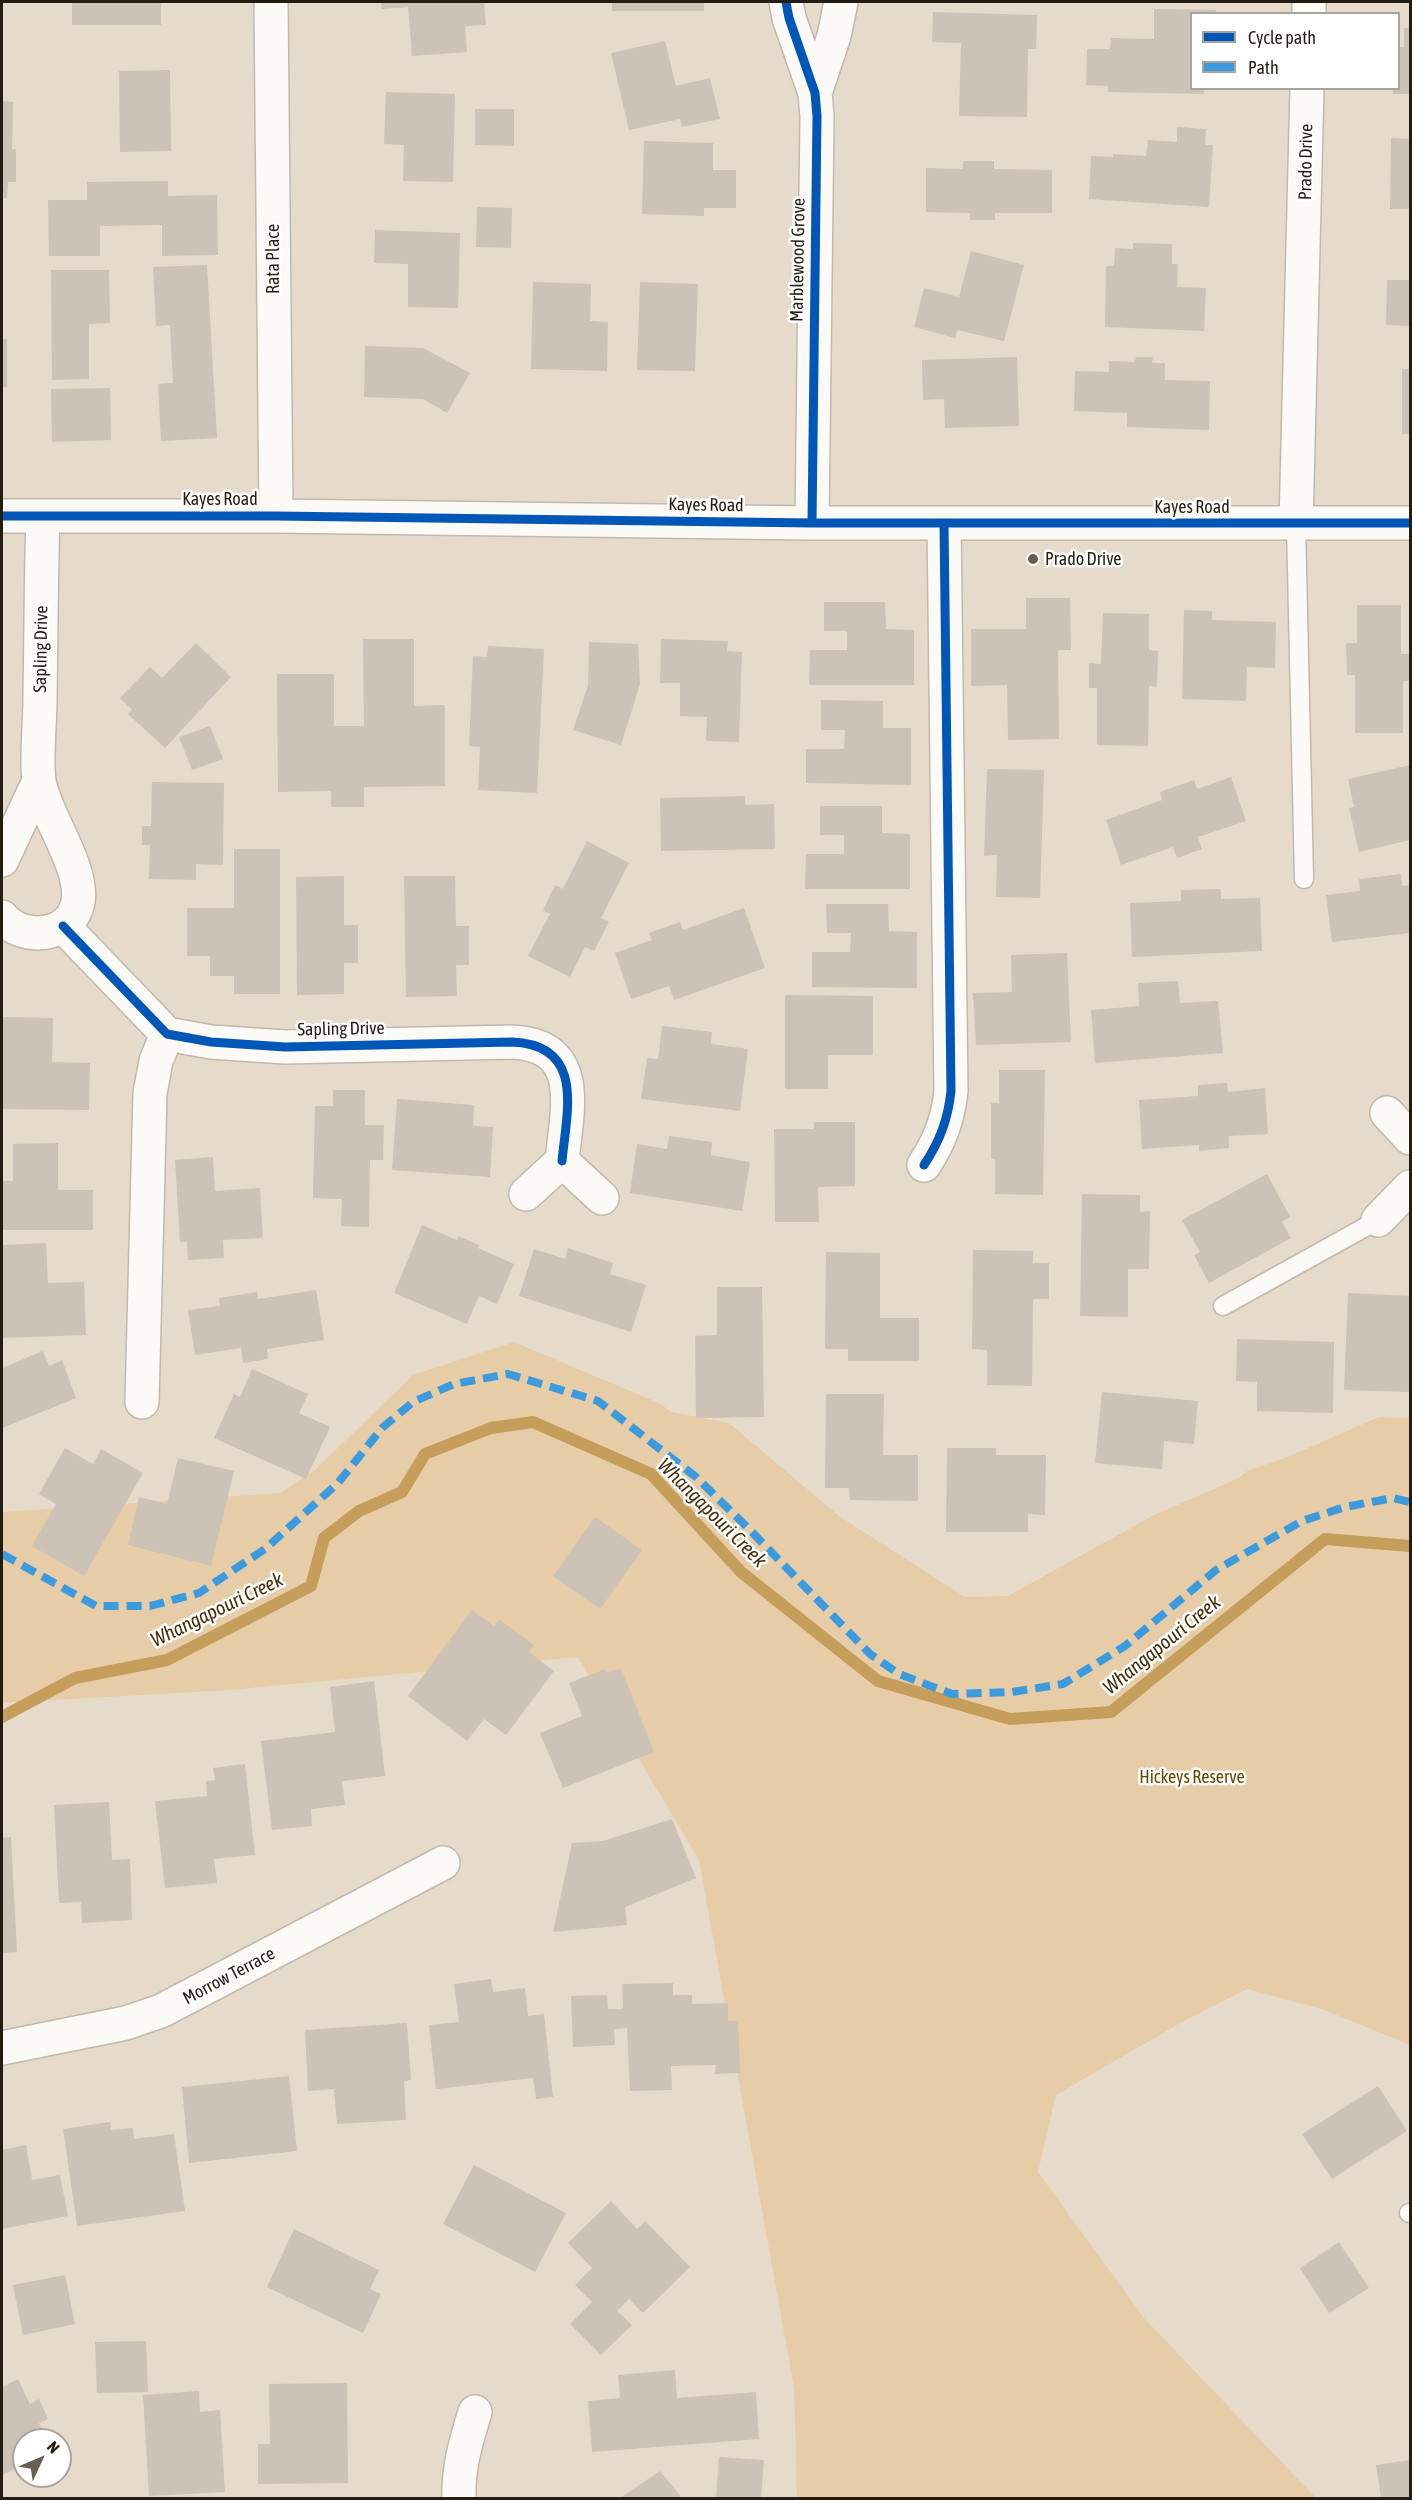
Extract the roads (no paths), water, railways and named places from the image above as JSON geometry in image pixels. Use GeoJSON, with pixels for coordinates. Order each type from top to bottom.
{"type":"FeatureCollection","features":[{"type":"Feature","properties":{"kind":"street","name":"Rata Place"},"geometry":{"type":"LineString","coordinates":[[271,2],[276,516]]}},
{"type":"Feature","properties":{"kind":"street","name":"Marblewood Grove"},"geometry":{"type":"LineString","coordinates":[[786,2],[789,18],[815,93],[817,116],[812,523]]}},
{"type":"Feature","properties":{"kind":"street","name":"Marblewood Grove"},"geometry":{"type":"LineString","coordinates":[[815,93],[834,36],[841,2]]}},
{"type":"Feature","properties":{"kind":"street","name":"Prado Drive"},"geometry":{"type":"LineString","coordinates":[[1296,524],[1307,90]]}},
{"type":"Feature","properties":{"kind":"street","name":"Kayes Road"},"geometry":{"type":"LineString","coordinates":[[2,516],[276,516],[812,523],[1410,523]]}},
{"type":"Feature","properties":{"kind":"street","name":"Sapling Drive"},"geometry":{"type":"LineString","coordinates":[[43,516],[39,782],[74,873],[78,891],[78,904],[73,915],[63,926]]}},
{"type":"Feature","properties":{"kind":"street"},"geometry":{"type":"LineString","coordinates":[[924,1165],[936,1147],[944,1128],[951,1091],[944,523]]}},
{"type":"Feature","properties":{"kind":"street","name":"Sapling Drive"},"geometry":{"type":"LineString","coordinates":[[2,860],[39,782]]}},
{"type":"Feature","properties":{"kind":"street"},"geometry":{"type":"LineString","coordinates":[[2,917],[14,928],[25,932],[39,933],[63,926],[167,1034],[156,1061],[150,1093],[142,1402]]}},
{"type":"Feature","properties":{"kind":"street","name":"Sapling Drive"},"geometry":{"type":"LineString","coordinates":[[167,1034],[211,1042],[285,1047],[528,1043],[552,1054],[560,1062],[566,1075],[568,1090],[562,1161]]}},
{"type":"Feature","properties":{"kind":"street"},"geometry":{"type":"LineString","coordinates":[[1387,1113],[1410,1138]]}},
{"type":"Feature","properties":{"kind":"street"},"geometry":{"type":"LineString","coordinates":[[526,1194],[562,1161],[602,1198]]}},
{"type":"Feature","properties":{"kind":"street"},"geometry":{"type":"LineString","coordinates":[[1378,1220],[1410,1186]]}},
{"type":"Feature","properties":{"kind":"street","name":"Morrow Terrace"},"geometry":{"type":"LineString","coordinates":[[2,2048],[118,2025],[161,2011],[443,1863]]}},
{"type":"Feature","properties":{"kind":"street"},"geometry":{"type":"LineString","coordinates":[[459,2499],[458,2483],[462,2455],[475,2412]]}},
{"type":"Feature","properties":{"kind":"lane"},"geometry":{"type":"LineString","coordinates":[[1296,524],[1304,879]]}},
{"type":"Feature","properties":{"kind":"lane"},"geometry":{"type":"LineString","coordinates":[[1223,1306],[1378,1220]]}},
{"type":"Feature","properties":{"kind":"waterway","name":"Whangapouri Creek"},"geometry":{"type":"LineString","coordinates":[[2,1717],[75,1678],[167,1660],[311,1586],[324,1538],[359,1511],[402,1492],[425,1454],[491,1428],[533,1422],[651,1474],[741,1572],[878,1681],[1010,1719],[1111,1712],[1325,1539],[1410,1546]]}},
{"type":"Feature","properties":{"kind":"place","name":"Prado Drive"},"geometry":{"type":"Point","coordinates":[1033,559]}},
{"type":"Feature","properties":{"kind":"park label","name":"Hickeys Reserve"},"geometry":{"type":"Point","coordinates":[1192,1777]}}]}
